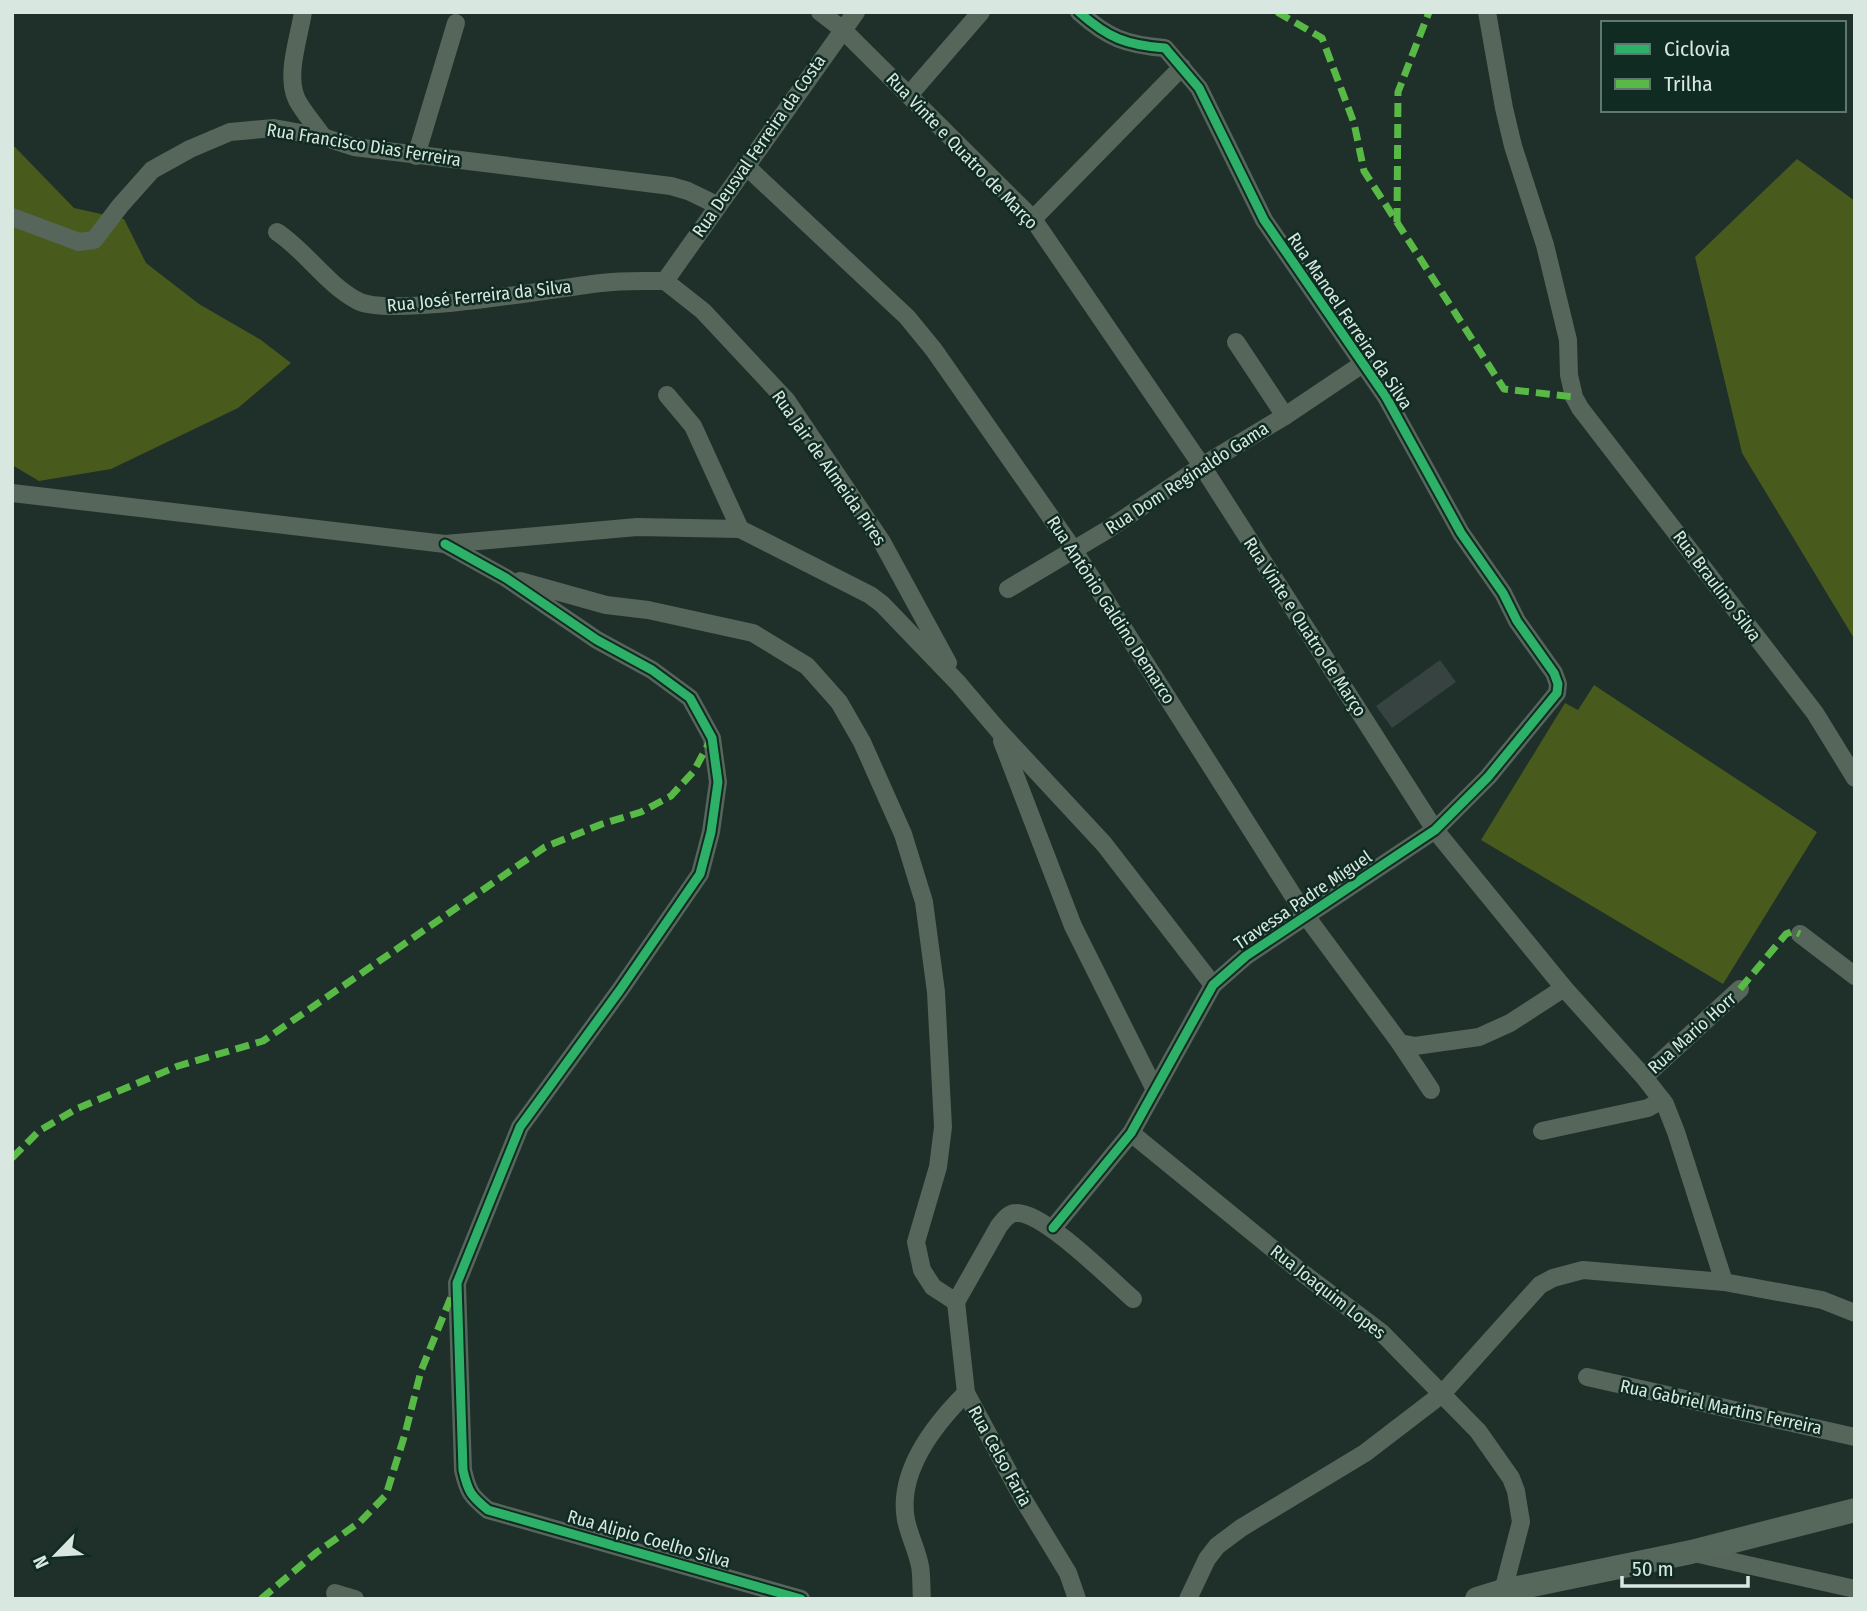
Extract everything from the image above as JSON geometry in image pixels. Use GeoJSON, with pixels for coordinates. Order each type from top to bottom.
{"type":"FeatureCollection","features":[{"type":"Feature","properties":{"kind":"main road"},"geometry":{"type":"LineString","coordinates":[[1477,1599],[1503,1591],[1691,1552],[1855,1510]]}},
{"type":"Feature","properties":{"kind":"street"},"geometry":{"type":"LineString","coordinates":[[303,12],[293,68],[293,85],[296,99],[323,137]]}},
{"type":"Feature","properties":{"kind":"street","name":"Rua Vinte e Quatro de Março"},"geometry":{"type":"LineString","coordinates":[[820,12],[842,29],[1033,219],[1202,466],[1434,830],[1564,988],[1663,1102],[1676,1132],[1724,1282]]}},
{"type":"Feature","properties":{"kind":"street","name":"Rua Deusval Ferreira da Costa"},"geometry":{"type":"LineString","coordinates":[[665,281],[856,12]]}},
{"type":"Feature","properties":{"kind":"street"},"geometry":{"type":"LineString","coordinates":[[909,95],[981,12]]}},
{"type":"Feature","properties":{"kind":"street","name":"Rua Manoel Ferreira da Silva"},"geometry":{"type":"LineString","coordinates":[[1079,12],[1116,40],[1165,48],[1199,89],[1264,220],[1386,397],[1461,533],[1554,673],[1558,684],[1557,693]]}},
{"type":"Feature","properties":{"kind":"street","name":"Rua Braulino Silva"},"geometry":{"type":"LineString","coordinates":[[1487,12],[1513,146],[1545,245],[1568,340],[1569,375],[1574,397],[1815,713],[1855,778]]}},
{"type":"Feature","properties":{"kind":"street"},"geometry":{"type":"LineString","coordinates":[[416,156],[456,23]]}},
{"type":"Feature","properties":{"kind":"street"},"geometry":{"type":"LineString","coordinates":[[1033,219],[1182,67]]}},
{"type":"Feature","properties":{"kind":"street","name":"Rua Francisco Dias Ferreira"},"geometry":{"type":"LineString","coordinates":[[12,217],[71,240],[86,243],[94,240],[152,170],[190,149],[230,132],[274,128],[323,137],[354,148],[671,186],[717,205]]}},
{"type":"Feature","properties":{"kind":"street","name":"Rua Antônio Galdino Demarco"},"geometry":{"type":"LineString","coordinates":[[746,166],[917,328],[1073,549],[1306,916],[1400,1043],[1431,1090]]}},
{"type":"Feature","properties":{"kind":"street","name":"Rua José Ferreira da Silva"},"geometry":{"type":"LineString","coordinates":[[277,232],[310,258],[329,280],[359,301],[384,307],[465,301],[605,282],[665,281]]}},
{"type":"Feature","properties":{"kind":"street","name":"Rua Jair de Almeida Pires"},"geometry":{"type":"LineString","coordinates":[[665,281],[703,311],[787,401],[882,542],[958,683]]}},
{"type":"Feature","properties":{"kind":"street"},"geometry":{"type":"LineString","coordinates":[[1236,342],[1285,416]]}},
{"type":"Feature","properties":{"kind":"street","name":"Rua Dom Reginaldo Gama"},"geometry":{"type":"LineString","coordinates":[[1008,589],[1107,530],[1364,363]]}},
{"type":"Feature","properties":{"kind":"street"},"geometry":{"type":"LineString","coordinates":[[667,394],[693,426],[740,529]]}},
{"type":"Feature","properties":{"kind":"street"},"geometry":{"type":"LineString","coordinates":[[12,493],[445,544],[637,527],[740,529],[870,594],[882,604],[958,683],[1104,844],[1213,985]]}},
{"type":"Feature","properties":{"kind":"street"},"geometry":{"type":"LineString","coordinates":[[445,544],[506,578],[606,606],[648,610],[753,633],[807,666],[839,702],[862,742],[903,834],[924,902],[936,992],[943,1127],[938,1167],[916,1242],[922,1270],[933,1287],[956,1302],[999,1226],[1008,1215],[1025,1214],[1053,1228],[1133,1299]]}},
{"type":"Feature","properties":{"kind":"street","name":"Rua Alipio Coelho Silva"},"geometry":{"type":"LineString","coordinates":[[506,578],[597,640],[652,670],[690,698],[712,738],[718,782],[712,832],[700,874],[520,1127],[457,1283],[463,1470],[471,1495],[488,1510],[801,1599]]}},
{"type":"Feature","properties":{"kind":"street","name":"Travessa Padre Miguel"},"geometry":{"type":"LineString","coordinates":[[1053,1228],[1131,1133],[1213,985],[1246,956],[1434,830],[1488,777],[1557,693]]}},
{"type":"Feature","properties":{"kind":"street"},"geometry":{"type":"LineString","coordinates":[[998,730],[1073,926],[1155,1090]]}},
{"type":"Feature","properties":{"kind":"street"},"geometry":{"type":"LineString","coordinates":[[1800,934],[1855,976]]}},
{"type":"Feature","properties":{"kind":"street"},"geometry":{"type":"LineString","coordinates":[[1400,1043],[1415,1046],[1479,1037],[1510,1023],[1564,988]]}},
{"type":"Feature","properties":{"kind":"street","name":"Rua Mario Horr"},"geometry":{"type":"LineString","coordinates":[[1644,1077],[1740,989]]}},
{"type":"Feature","properties":{"kind":"street"},"geometry":{"type":"LineString","coordinates":[[1542,1131],[1648,1108],[1663,1102]]}},
{"type":"Feature","properties":{"kind":"street","name":"Rua Joaquim Lopes"},"geometry":{"type":"LineString","coordinates":[[1131,1133],[1300,1271],[1382,1333],[1478,1432],[1511,1478],[1521,1522],[1503,1591]]}},
{"type":"Feature","properties":{"kind":"street"},"geometry":{"type":"LineString","coordinates":[[1188,1599],[1207,1559],[1217,1546],[1241,1528],[1365,1453],[1442,1394],[1541,1284],[1553,1278],[1583,1270],[1724,1282],[1822,1300],[1855,1313]]}},
{"type":"Feature","properties":{"kind":"street","name":"Rua Celso Faria"},"geometry":{"type":"LineString","coordinates":[[956,1302],[966,1393],[1023,1499],[1068,1573],[1077,1599]]}},
{"type":"Feature","properties":{"kind":"street","name":"Rua Gabriel Martins Ferreira"},"geometry":{"type":"LineString","coordinates":[[1587,1377],[1855,1437]]}},
{"type":"Feature","properties":{"kind":"street"},"geometry":{"type":"LineString","coordinates":[[922,1599],[920,1565],[906,1520],[904,1493],[909,1474],[938,1423],[966,1393]]}},
{"type":"Feature","properties":{"kind":"street"},"geometry":{"type":"LineString","coordinates":[[1691,1552],[1855,1589]]}},
{"type":"Feature","properties":{"kind":"street"},"geometry":{"type":"LineString","coordinates":[[335,1592],[355,1599]]}},
{"type":"Feature","properties":{"kind":"green space"},"geometry":{"type":"Polygon","coordinates":[[[12,144],[74,208],[124,219],[146,263],[199,304],[261,340],[291,363],[238,408],[111,469],[39,481],[12,465],[12,144]]]}},
{"type":"Feature","properties":{"kind":"green space"},"geometry":{"type":"Polygon","coordinates":[[[1797,159],[1855,201],[1855,640],[1742,453],[1695,257],[1797,159]]]}},
{"type":"Feature","properties":{"kind":"green space"},"geometry":{"type":"Polygon","coordinates":[[[1594,685],[1817,832],[1723,984],[1481,840],[1565,703],[1578,710],[1594,685]]]}},
{"type":"Feature","properties":{"kind":"building"},"geometry":{"type":"Polygon","coordinates":[[[1440,660],[1456,682],[1392,728],[1376,706],[1440,660]]]}},
{"type":"Feature","properties":{"kind":"marked path"},"geometry":{"type":"LineString","coordinates":[[1277,12],[1322,38],[1354,123],[1364,171],[1504,389],[1574,397]]}},
{"type":"Feature","properties":{"kind":"marked path"},"geometry":{"type":"LineString","coordinates":[[1397,222],[1398,92],[1429,12]]}},
{"type":"Feature","properties":{"kind":"marked path"},"geometry":{"type":"LineString","coordinates":[[12,1158],[39,1131],[76,1109],[178,1066],[263,1041],[545,847],[641,812],[671,796],[694,771],[711,739]]}},
{"type":"Feature","properties":{"kind":"marked path"},"geometry":{"type":"LineString","coordinates":[[1740,989],[1786,934],[1793,931],[1800,934]]}},
{"type":"Feature","properties":{"kind":"marked path"},"geometry":{"type":"LineString","coordinates":[[261,1599],[317,1552],[360,1522],[386,1495],[421,1371],[453,1292]]}},
{"type":"Feature","properties":{"kind":"cycle path"},"geometry":{"type":"LineString","coordinates":[[1053,1228],[1131,1133],[1213,985],[1246,956],[1435,830],[1488,777],[1557,693],[1558,684],[1554,673],[1517,621],[1503,593],[1461,533],[1386,397],[1264,220],[1199,88],[1165,48],[1118,39],[1079,12]]}},
{"type":"Feature","properties":{"kind":"cycle path"},"geometry":{"type":"LineString","coordinates":[[445,544],[506,578],[597,640],[652,670],[690,698],[712,738],[718,782],[711,832],[700,874],[520,1127],[457,1283],[463,1470],[467,1484],[474,1497],[488,1510],[801,1599]]}}]}
